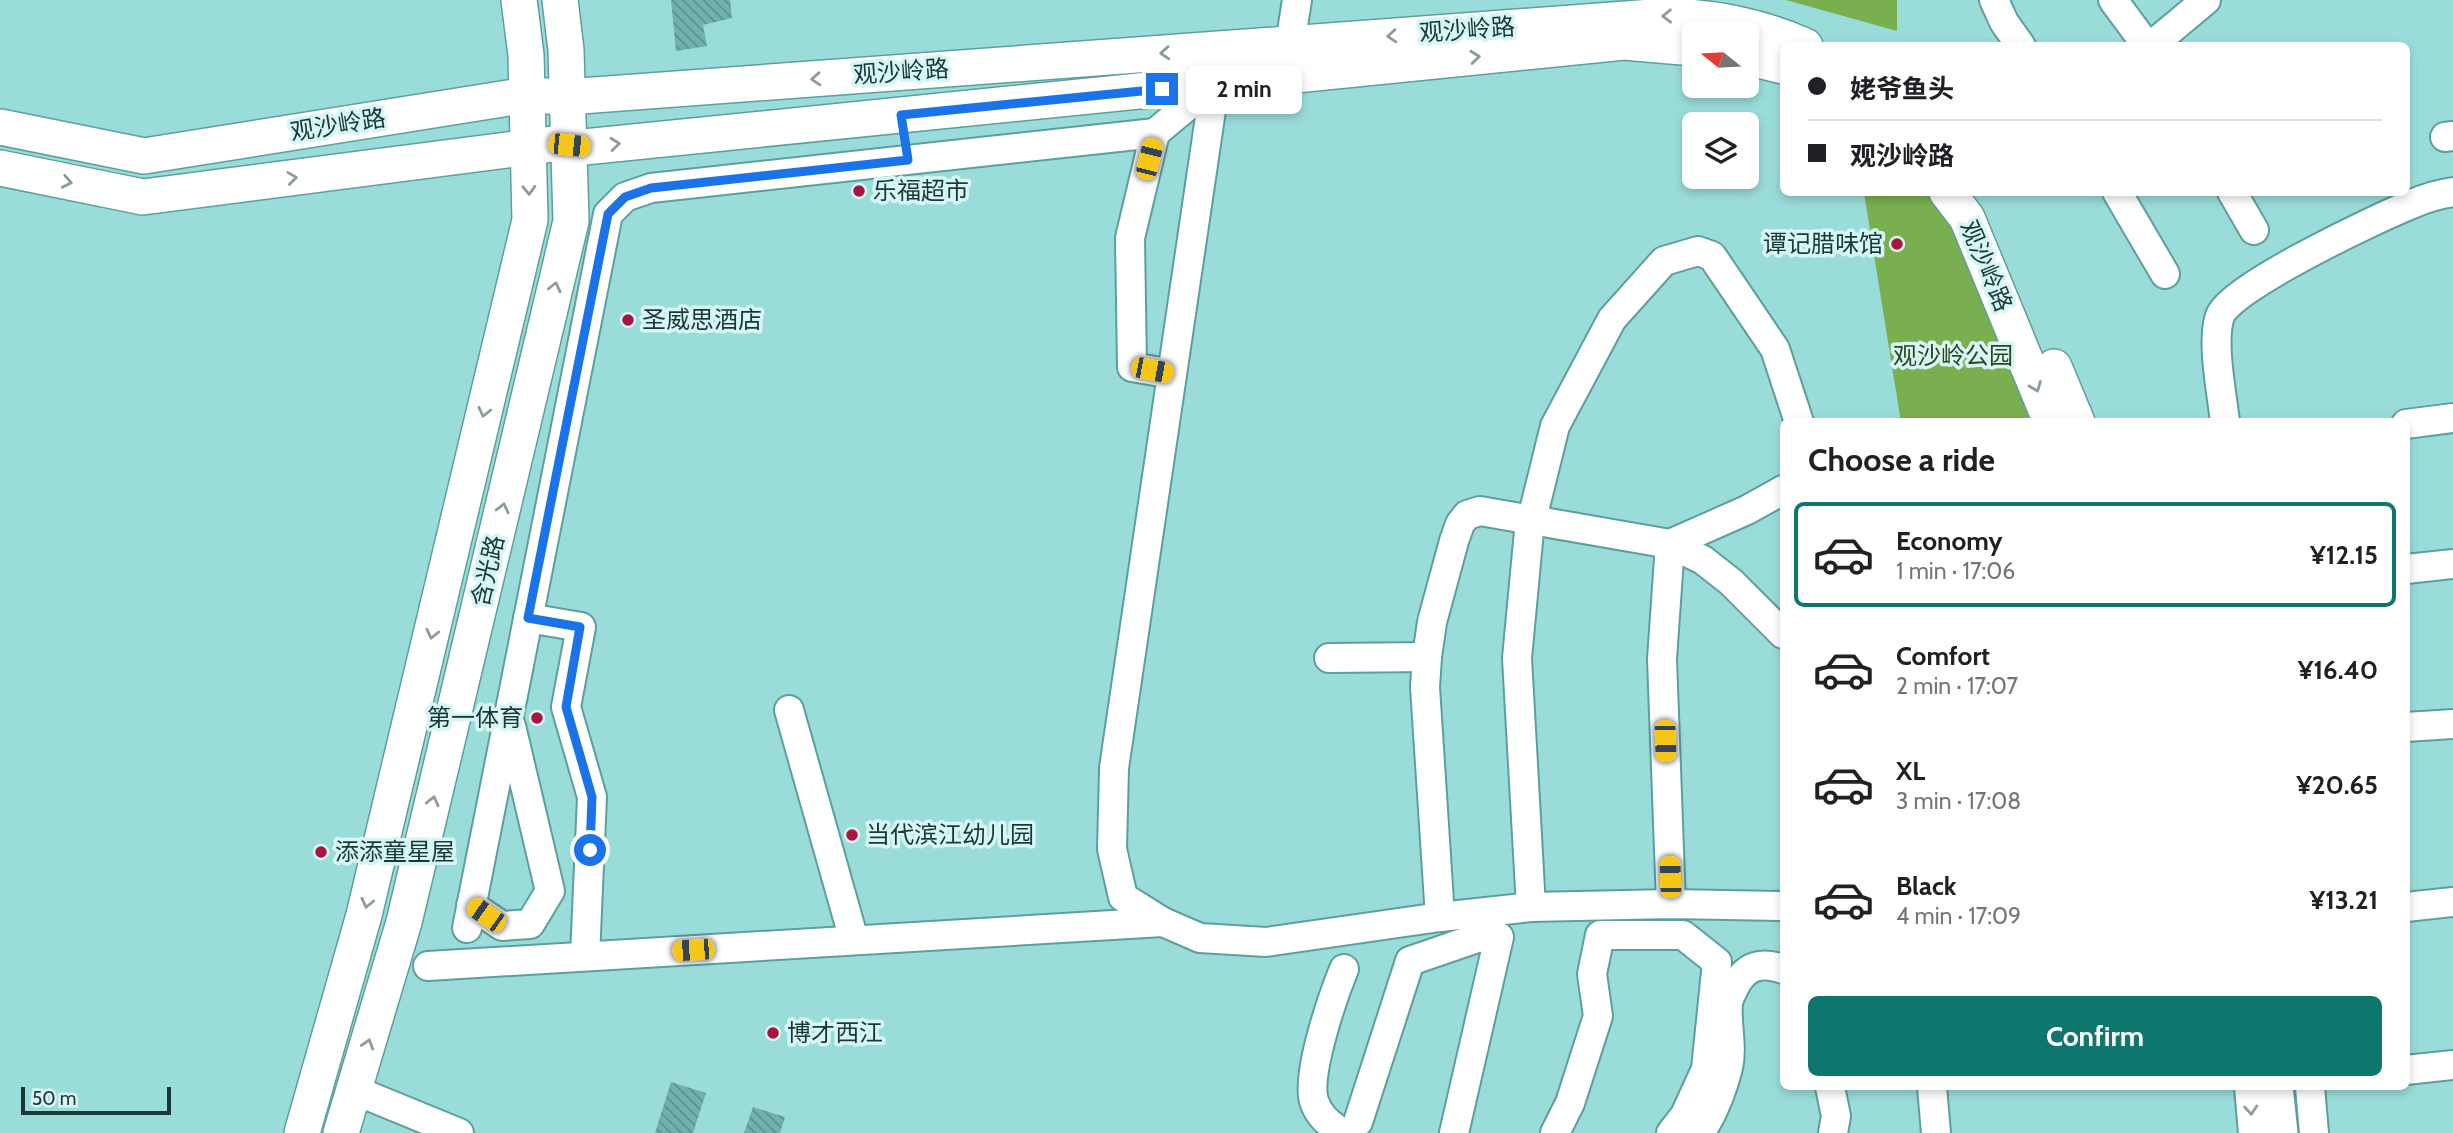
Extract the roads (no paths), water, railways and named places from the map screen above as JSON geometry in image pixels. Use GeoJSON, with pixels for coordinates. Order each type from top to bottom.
{"type":"FeatureCollection","features":[{"type":"Feature","properties":{"kind":"main road","name":"含光路"},"geometry":{"type":"LineString","coordinates":[[302,1133],[365,915],[530,220],[526,55],[519,0]]}},
{"type":"Feature","properties":{"kind":"main road","name":"含光路"},"geometry":{"type":"LineString","coordinates":[[341,1133],[404,922],[571,221],[566,50],[560,0]]}},
{"type":"Feature","properties":{"kind":"main road","name":"观沙岭路"},"geometry":{"type":"LineString","coordinates":[[0,168],[143,197],[553,144],[584,147],[1214,83],[1288,60],[1666,16],[1697,16],[1738,23],[1793,42]]}},
{"type":"Feature","properties":{"kind":"main road","name":"观沙岭路"},"geometry":{"type":"LineString","coordinates":[[0,127],[145,156],[527,96],[567,97],[1624,42],[1682,47]]}},
{"type":"Feature","properties":{"kind":"main road"},"geometry":{"type":"LineString","coordinates":[[1759,60],[1780,65]]}},
{"type":"Feature","properties":{"kind":"main road","name":"观沙岭路"},"geometry":{"type":"LineString","coordinates":[[1950,196],[1968,218],[2049,418]]}},
{"type":"Feature","properties":{"kind":"main road","name":"观沙岭路"},"geometry":{"type":"LineString","coordinates":[[1979,196],[2075,418]]}},
{"type":"Feature","properties":{"kind":"main road"},"geometry":{"type":"LineString","coordinates":[[2275,1090],[2280,1133]]}},
{"type":"Feature","properties":{"kind":"street"},"geometry":{"type":"LineString","coordinates":[[1288,60],[1297,0]]}},
{"type":"Feature","properties":{"kind":"street"},"geometry":{"type":"LineString","coordinates":[[1994,0],[2004,22],[2018,42]]}},
{"type":"Feature","properties":{"kind":"street"},"geometry":{"type":"LineString","coordinates":[[2113,0],[2146,42]]}},
{"type":"Feature","properties":{"kind":"street"},"geometry":{"type":"LineString","coordinates":[[2154,42],[2206,0]]}},
{"type":"Feature","properties":{"kind":"street"},"geometry":{"type":"LineString","coordinates":[[509,716],[550,891],[530,924],[502,926],[469,916],[608,214],[625,197],[651,188],[1156,133],[1214,83]]}},
{"type":"Feature","properties":{"kind":"street"},"geometry":{"type":"LineString","coordinates":[[1214,83],[1114,768],[1112,849],[1123,897],[1163,922],[1200,939],[1266,942],[1531,907],[1671,904],[1780,906]]}},
{"type":"Feature","properties":{"kind":"street"},"geometry":{"type":"LineString","coordinates":[[901,115],[908,160]]}},
{"type":"Feature","properties":{"kind":"street"},"geometry":{"type":"LineString","coordinates":[[1156,133],[1130,238],[1132,367],[1172,374]]}},
{"type":"Feature","properties":{"kind":"street"},"geometry":{"type":"LineString","coordinates":[[2225,418],[2216,334],[2220,313],[2235,297],[2299,258],[2412,203],[2453,192]]}},
{"type":"Feature","properties":{"kind":"street"},"geometry":{"type":"LineString","coordinates":[[2119,196],[2165,274]]}},
{"type":"Feature","properties":{"kind":"street"},"geometry":{"type":"LineString","coordinates":[[2234,196],[2254,230]]}},
{"type":"Feature","properties":{"kind":"street"},"geometry":{"type":"LineString","coordinates":[[1531,907],[1517,658],[1532,521],[1555,426],[1612,319],[1664,261],[1698,251],[1712,256],[1775,349],[1798,418]]}},
{"type":"Feature","properties":{"kind":"street"},"geometry":{"type":"LineString","coordinates":[[2410,423],[2453,418]]}},
{"type":"Feature","properties":{"kind":"street"},"geometry":{"type":"LineString","coordinates":[[1670,544],[1747,510],[1780,492]]}},
{"type":"Feature","properties":{"kind":"street"},"geometry":{"type":"LineString","coordinates":[[1440,917],[1425,687],[1427,657],[1432,622],[1460,524],[1467,515],[1480,511],[1670,544],[1703,560],[1731,582],[1780,631]]}},
{"type":"Feature","properties":{"kind":"street"},"geometry":{"type":"LineString","coordinates":[[1670,544],[1662,659],[1671,904]]}},
{"type":"Feature","properties":{"kind":"street"},"geometry":{"type":"LineString","coordinates":[[2410,569],[2453,564]]}},
{"type":"Feature","properties":{"kind":"street"},"geometry":{"type":"LineString","coordinates":[[528,618],[580,627],[566,707],[592,797],[585,956]]}},
{"type":"Feature","properties":{"kind":"street"},"geometry":{"type":"LineString","coordinates":[[1328,658],[1427,657]]}},
{"type":"Feature","properties":{"kind":"street"},"geometry":{"type":"LineString","coordinates":[[789,710],[854,940]]}},
{"type":"Feature","properties":{"kind":"street"},"geometry":{"type":"LineString","coordinates":[[2410,727],[2453,724]]}},
{"type":"Feature","properties":{"kind":"street"},"geometry":{"type":"LineString","coordinates":[[2410,907],[2453,902]]}},
{"type":"Feature","properties":{"kind":"street"},"geometry":{"type":"LineString","coordinates":[[428,966],[1163,922]]}},
{"type":"Feature","properties":{"kind":"street"},"geometry":{"type":"LineString","coordinates":[[1555,1133],[1570,1103],[1598,1016],[1592,974],[1600,935],[1684,934],[1717,962],[1706,1069],[1685,1115],[1671,1133]]}},
{"type":"Feature","properties":{"kind":"street"},"geometry":{"type":"LineString","coordinates":[[1344,969],[1333,994],[1311,1082],[1314,1101],[1323,1119],[1350,1127],[1410,961],[1478,938],[1499,937],[1454,1133]]}},
{"type":"Feature","properties":{"kind":"street"},"geometry":{"type":"LineString","coordinates":[[1700,1133],[1713,1115],[1728,1067],[1731,1046],[1728,999],[1741,974],[1757,966],[1772,965],[1780,968]]}},
{"type":"Feature","properties":{"kind":"street"},"geometry":{"type":"LineString","coordinates":[[2410,1070],[2453,1065]]}},
{"type":"Feature","properties":{"kind":"street"},"geometry":{"type":"LineString","coordinates":[[354,1090],[459,1133]]}},
{"type":"Feature","properties":{"kind":"street"},"geometry":{"type":"LineString","coordinates":[[1831,1090],[1836,1115],[1833,1133]]}},
{"type":"Feature","properties":{"kind":"street"},"geometry":{"type":"LineString","coordinates":[[1931,1090],[1936,1133]]}},
{"type":"Feature","properties":{"kind":"street"},"geometry":{"type":"LineString","coordinates":[[2249,1090],[2253,1133]]}},
{"type":"Feature","properties":{"kind":"street"},"geometry":{"type":"LineString","coordinates":[[2310,1090],[2315,1133]]}},
{"type":"Feature","properties":{"kind":"place","name":"乐福超市"},"geometry":{"type":"Point","coordinates":[859,191]}},
{"type":"Feature","properties":{"kind":"place","name":"谭记腊味馆"},"geometry":{"type":"Point","coordinates":[1897,244]}},
{"type":"Feature","properties":{"kind":"place","name":"圣威思酒店"},"geometry":{"type":"Point","coordinates":[628,320]}},
{"type":"Feature","properties":{"kind":"place","name":"第一体育"},"geometry":{"type":"Point","coordinates":[537,718]}},
{"type":"Feature","properties":{"kind":"place","name":"当代滨江幼儿园"},"geometry":{"type":"Point","coordinates":[852,835]}},
{"type":"Feature","properties":{"kind":"place","name":"添添童星屋"},"geometry":{"type":"Point","coordinates":[321,852]}},
{"type":"Feature","properties":{"kind":"place","name":"博才西江"},"geometry":{"type":"Point","coordinates":[773,1033]}},
{"type":"Feature","properties":{"kind":"park label","name":"观沙岭公园"},"geometry":{"type":"Point","coordinates":[1953,356]}}]}
